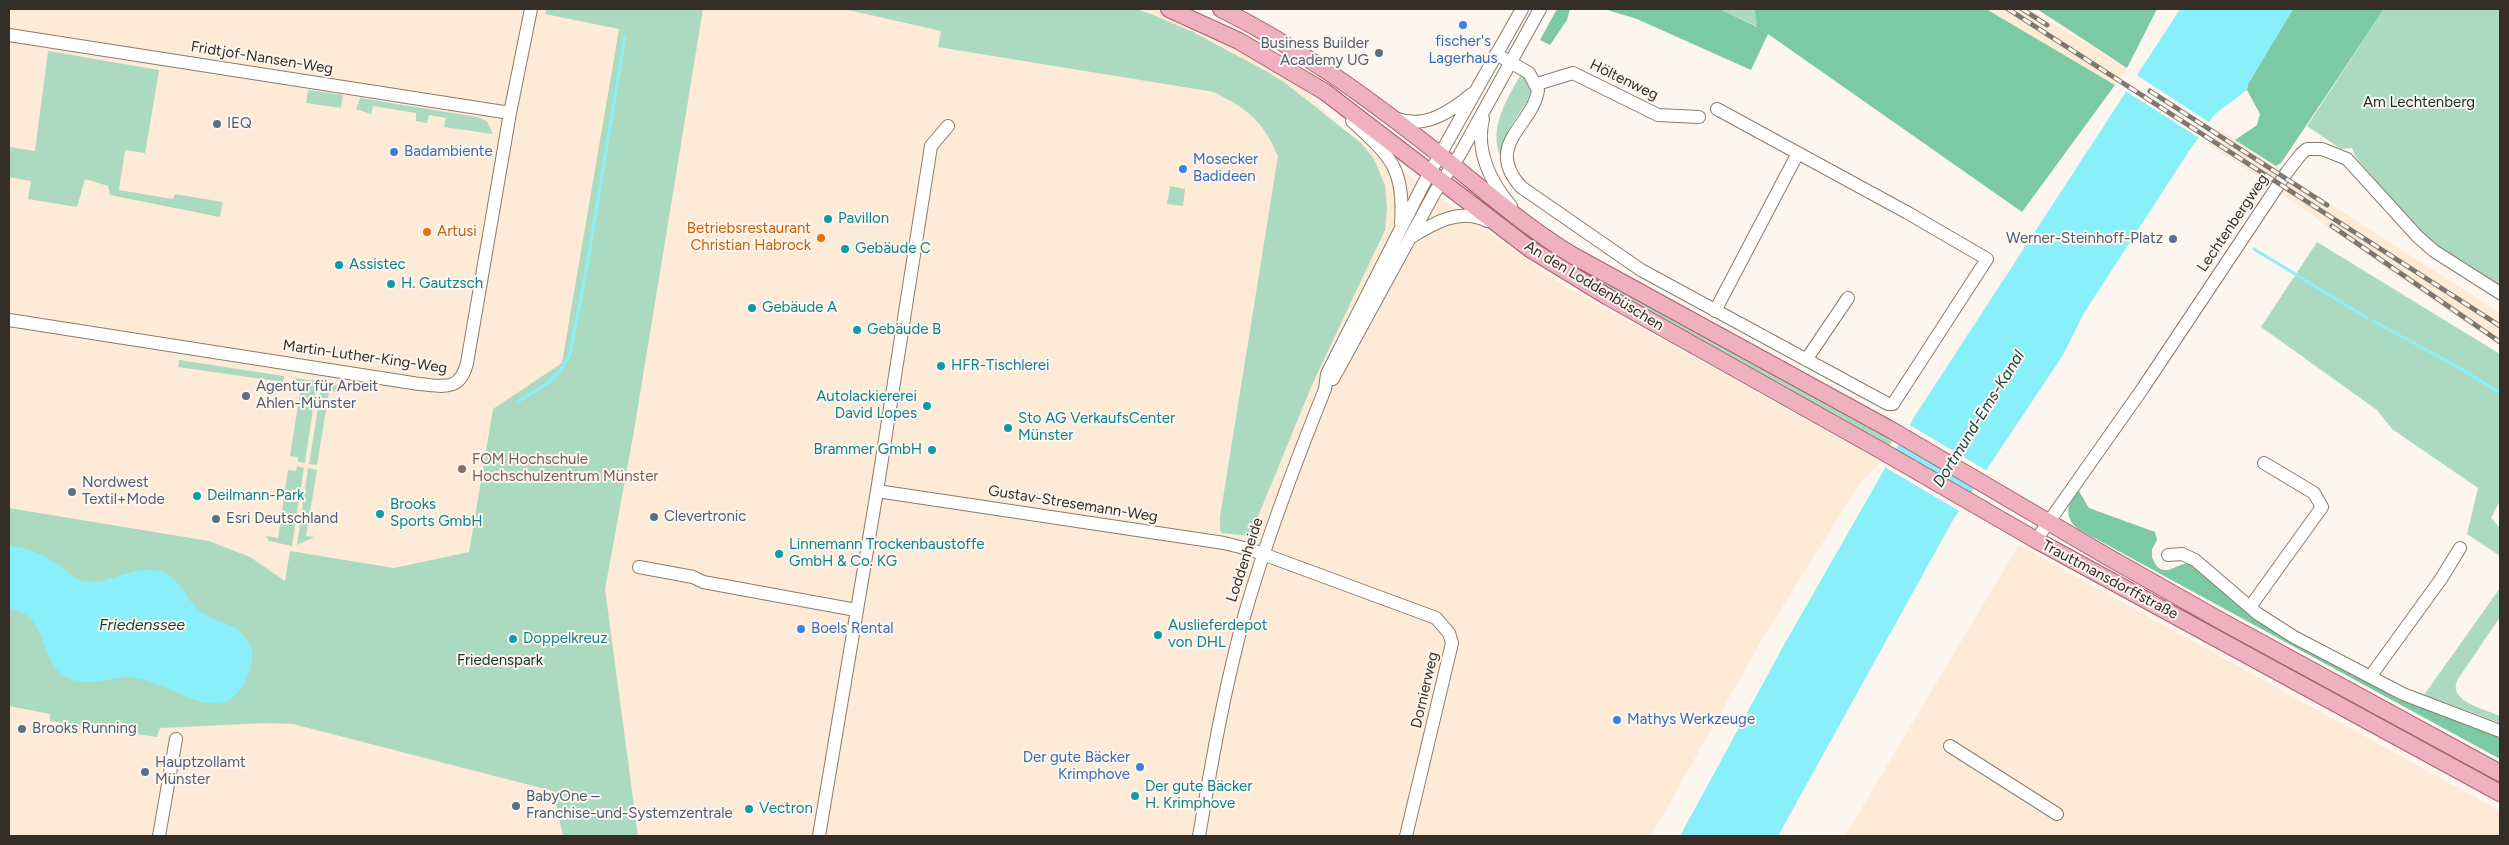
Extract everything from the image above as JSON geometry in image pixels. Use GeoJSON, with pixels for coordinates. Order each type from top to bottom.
{"type":"FeatureCollection","features":[{"type":"Feature","properties":{"kind":"main road","name":"An den Loddenbüschen"},"geometry":{"type":"LineString","coordinates":[[1169,9],[1239,41],[1325,92],[1502,229],[1569,274],[1615,302],[1882,451],[2036,540]]}},
{"type":"Feature","properties":{"kind":"main road","name":"An den Loddenbüschen"},"geometry":{"type":"LineString","coordinates":[[1221,9],[1255,26],[1306,56],[1447,160],[1525,223],[1572,255],[1893,431],[2047,521]]}},
{"type":"Feature","properties":{"kind":"main road","name":"Trauttmansdorffstraße"},"geometry":{"type":"LineString","coordinates":[[2047,521],[2214,617],[2500,773]]}},
{"type":"Feature","properties":{"kind":"main road","name":"Trauttmansdorffstraße"},"geometry":{"type":"LineString","coordinates":[[2036,540],[2500,793]]}},
{"type":"Feature","properties":{"kind":"street","name":"Martin-Luther-King-Weg"},"geometry":{"type":"LineString","coordinates":[[9,320],[419,384],[451,385],[460,379],[467,363],[510,113],[531,9]]}},
{"type":"Feature","properties":{"kind":"street"},"geometry":{"type":"LineString","coordinates":[[1447,160],[1476,91],[1522,9]]}},
{"type":"Feature","properties":{"kind":"street"},"geometry":{"type":"LineString","coordinates":[[1447,160],[1487,105],[1540,9]]}},
{"type":"Feature","properties":{"kind":"street","name":"Fridtjof-Nansen-Weg"},"geometry":{"type":"LineString","coordinates":[[9,35],[510,113]]}},
{"type":"Feature","properties":{"kind":"street"},"geometry":{"type":"LineString","coordinates":[[1496,54],[1529,73],[1537,84],[1538,90],[1536,101],[1513,135],[1508,149],[1508,163],[1516,182],[1532,196],[1627,262],[1888,404],[1893,404],[1987,259],[1717,109]]}},
{"type":"Feature","properties":{"kind":"street","name":"Höltenweg"},"geometry":{"type":"LineString","coordinates":[[1537,84],[1573,73],[1658,115],[1699,117]]}},
{"type":"Feature","properties":{"kind":"street"},"geometry":{"type":"LineString","coordinates":[[1386,114],[1407,122],[1424,122],[1443,115],[1476,91]]}},
{"type":"Feature","properties":{"kind":"street"},"geometry":{"type":"LineString","coordinates":[[1325,92],[1392,161],[1400,186],[1401,228]]}},
{"type":"Feature","properties":{"kind":"street"},"geometry":{"type":"LineString","coordinates":[[1487,105],[1481,133],[1483,155],[1488,172],[1504,198],[1525,223]]}},
{"type":"Feature","properties":{"kind":"street"},"geometry":{"type":"LineString","coordinates":[[819,836],[877,491],[931,146],[948,126]]}},
{"type":"Feature","properties":{"kind":"street","name":"Lechtenbergweg"},"geometry":{"type":"LineString","coordinates":[[2047,521],[2143,388],[2286,174],[2307,149],[2322,149],[2347,159],[2407,228],[2428,246],[2500,293]]}},
{"type":"Feature","properties":{"kind":"street"},"geometry":{"type":"LineString","coordinates":[[1715,311],[1798,153]]}},
{"type":"Feature","properties":{"kind":"street","name":"Loddenheide"},"geometry":{"type":"LineString","coordinates":[[1198,836],[1232,668],[1263,554],[1297,458],[1325,389],[1327,374],[1401,228],[1447,160]]}},
{"type":"Feature","properties":{"kind":"street","name":"Loddenheide"},"geometry":{"type":"LineString","coordinates":[[1325,389],[1335,377],[1411,237],[1436,177]]}},
{"type":"Feature","properties":{"kind":"street"},"geometry":{"type":"LineString","coordinates":[[1411,237],[1445,218],[1466,215],[1483,218],[1502,229]]}},
{"type":"Feature","properties":{"kind":"street"},"geometry":{"type":"LineString","coordinates":[[1806,360],[1848,298]]}},
{"type":"Feature","properties":{"kind":"street"},"geometry":{"type":"LineString","coordinates":[[2250,607],[2322,507],[2314,493],[2264,463]]}},
{"type":"Feature","properties":{"kind":"street","name":"Gustav-Stresemann-Weg"},"geometry":{"type":"LineString","coordinates":[[877,491],[1224,543],[1263,554]]}},
{"type":"Feature","properties":{"kind":"street","name":"Trauttmansdorffstraße"},"geometry":{"type":"LineString","coordinates":[[2036,540],[2047,521]]}},
{"type":"Feature","properties":{"kind":"street"},"geometry":{"type":"LineString","coordinates":[[2370,677],[2441,578],[2460,548]]}},
{"type":"Feature","properties":{"kind":"street","name":"Dornierweg"},"geometry":{"type":"LineString","coordinates":[[1263,554],[1433,615],[1449,633],[1452,643],[1450,655],[1406,836]]}},
{"type":"Feature","properties":{"kind":"street"},"geometry":{"type":"LineString","coordinates":[[2168,555],[2182,554],[2195,560],[2250,607],[2290,634],[2370,677],[2420,702],[2500,731]]}},
{"type":"Feature","properties":{"kind":"street"},"geometry":{"type":"LineString","coordinates":[[639,567],[693,576],[703,582],[856,610]]}},
{"type":"Feature","properties":{"kind":"street"},"geometry":{"type":"LineString","coordinates":[[159,836],[176,739]]}},
{"type":"Feature","properties":{"kind":"street"},"geometry":{"type":"LineString","coordinates":[[1950,746],[2057,814]]}},
{"type":"Feature","properties":{"kind":"shaded area"},"geometry":{"type":"Polygon","coordinates":[[[9,9],[1155,9],[1184,20],[1293,78],[1337,124],[1558,282],[1881,462],[1860,483],[1764,636],[1651,836],[9,836],[9,9]]]}},
{"type":"Feature","properties":{"kind":"shaded area"},"geometry":{"type":"Polygon","coordinates":[[[1986,9],[2029,9],[2127,68],[2115,85],[1986,9]]]}},
{"type":"Feature","properties":{"kind":"shaded area"},"geometry":{"type":"Polygon","coordinates":[[[2219,129],[2282,170],[2271,185],[2209,145],[2219,129]]]}},
{"type":"Feature","properties":{"kind":"shaded area"},"geometry":{"type":"Polygon","coordinates":[[[2291,179],[2500,313],[2500,346],[2398,277],[2281,193],[2291,179]]]}},
{"type":"Feature","properties":{"kind":"shaded area"},"geometry":{"type":"Polygon","coordinates":[[[2019,545],[2500,811],[2500,836],[1845,836],[2019,545]]]}},
{"type":"Feature","properties":{"kind":"green space","name":"Friedenspark"},"geometry":{"type":"Polygon","coordinates":[[[546,9],[703,9],[634,431],[605,589],[638,836],[563,836],[553,791],[293,724],[266,723],[160,728],[157,737],[50,721],[50,714],[9,706],[9,508],[209,541],[250,557],[285,581],[290,551],[394,568],[469,552],[493,409],[562,363],[619,29],[545,14],[546,9]]]}},
{"type":"Feature","properties":{"kind":"green space"},"geometry":{"type":"Polygon","coordinates":[[[844,9],[1136,9],[1193,32],[1284,82],[1361,143],[1374,159],[1385,185],[1387,209],[1385,230],[1312,385],[1250,536],[1222,533],[1220,530],[1220,517],[1278,156],[1260,124],[1245,110],[1214,92],[938,47],[941,31],[844,9]]]}},
{"type":"Feature","properties":{"kind":"green space"},"geometry":{"type":"Polygon","coordinates":[[[1557,9],[1570,9],[1567,20],[1550,45],[1540,40],[1557,9]]]}},
{"type":"Feature","properties":{"kind":"green space"},"geometry":{"type":"Polygon","coordinates":[[[1604,9],[1720,9],[1757,27],[1755,11],[1751,9],[1986,9],[2115,85],[2022,212],[1768,34],[1751,70],[1637,19],[1604,9]]]}},
{"type":"Feature","properties":{"kind":"green space"},"geometry":{"type":"Polygon","coordinates":[[[1720,9],[1751,9],[1755,11],[1758,27],[1720,9]]]}},
{"type":"Feature","properties":{"kind":"green space"},"geometry":{"type":"Polygon","coordinates":[[[2037,9],[2157,9],[2127,68],[2037,9]]]}},
{"type":"Feature","properties":{"kind":"green space"},"geometry":{"type":"Polygon","coordinates":[[[2293,9],[2384,9],[2281,163],[2276,166],[2235,140],[2257,125],[2260,114],[2247,90],[2248,84],[2293,9]]]}},
{"type":"Feature","properties":{"kind":"green space","name":"Am Lechtenberg"},"geometry":{"type":"Polygon","coordinates":[[[2384,9],[2500,9],[2500,285],[2496,285],[2421,235],[2355,156],[2352,148],[2341,149],[2307,126],[2384,9]]]}},
{"type":"Feature","properties":{"kind":"green space"},"geometry":{"type":"Polygon","coordinates":[[[48,51],[159,70],[145,153],[125,150],[119,190],[173,199],[175,194],[223,202],[220,217],[110,195],[108,186],[85,179],[77,207],[28,199],[31,181],[9,177],[9,147],[35,151],[48,51]]]}},
{"type":"Feature","properties":{"kind":"green space"},"geometry":{"type":"Polygon","coordinates":[[[1520,76],[1527,79],[1532,87],[1527,101],[1507,133],[1504,146],[1504,164],[1497,141],[1499,119],[1508,97],[1520,76]]]}},
{"type":"Feature","properties":{"kind":"green space"},"geometry":{"type":"Polygon","coordinates":[[[308,90],[343,95],[341,108],[306,103],[308,90]]]}},
{"type":"Feature","properties":{"kind":"green space"},"geometry":{"type":"Polygon","coordinates":[[[360,98],[477,117],[487,121],[493,134],[444,127],[446,118],[429,115],[427,123],[416,121],[416,113],[373,106],[371,114],[356,109],[360,98]]]}},
{"type":"Feature","properties":{"kind":"green space"},"geometry":{"type":"Polygon","coordinates":[[[1459,185],[1567,262],[1629,293],[1894,438],[1888,448],[1651,316],[1537,246],[1459,185]]]}},
{"type":"Feature","properties":{"kind":"green space"},"geometry":{"type":"Polygon","coordinates":[[[1170,186],[1185,189],[1183,206],[1167,204],[1170,186]]]}},
{"type":"Feature","properties":{"kind":"green space"},"geometry":{"type":"Polygon","coordinates":[[[2317,242],[2500,354],[2500,501],[2491,518],[2500,528],[2500,556],[2467,534],[2478,488],[2392,429],[2377,410],[2261,327],[2317,242]]]}},
{"type":"Feature","properties":{"kind":"green space"},"geometry":{"type":"Polygon","coordinates":[[[179,360],[284,376],[283,382],[178,367],[179,360]]]}},
{"type":"Feature","properties":{"kind":"green space"},"geometry":{"type":"Polygon","coordinates":[[[293,378],[317,381],[305,463],[298,462],[298,457],[290,456],[301,386],[292,384],[293,378]]]}},
{"type":"Feature","properties":{"kind":"green space"},"geometry":{"type":"Polygon","coordinates":[[[322,383],[338,385],[337,392],[329,391],[317,465],[309,464],[322,383]]]}},
{"type":"Feature","properties":{"kind":"green space"},"geometry":{"type":"Polygon","coordinates":[[[297,466],[304,468],[292,546],[269,541],[266,536],[278,538],[288,470],[296,471],[297,466]]]}},
{"type":"Feature","properties":{"kind":"green space"},"geometry":{"type":"Polygon","coordinates":[[[308,468],[317,470],[306,536],[314,537],[297,545],[308,468]]]}},
{"type":"Feature","properties":{"kind":"green space"},"geometry":{"type":"Polygon","coordinates":[[[2077,488],[2089,508],[2155,532],[2157,540],[2152,549],[2152,557],[2160,569],[2169,570],[2189,563],[2245,609],[2500,737],[2500,759],[2078,529],[2070,519],[2068,509],[2077,488]]]}},
{"type":"Feature","properties":{"kind":"green space"},"geometry":{"type":"Polygon","coordinates":[[[2500,588],[2500,617],[2458,679],[2456,687],[2457,693],[2462,699],[2500,716],[2500,723],[2424,695],[2500,588]]]}},
{"type":"Feature","properties":{"kind":"water","name":"Dortmund-Ems-Kanal"},"geometry":{"type":"Polygon","coordinates":[[[2180,9],[2293,9],[2248,84],[2247,90],[2215,114],[2189,151],[2084,313],[2063,355],[1953,520],[1778,836],[1680,836],[1785,643],[1916,414],[2180,9]]]}},
{"type":"Feature","properties":{"kind":"water","name":"Friedenssee"},"geometry":{"type":"Polygon","coordinates":[[[9,546],[15,546],[42,555],[82,581],[102,581],[142,570],[163,572],[169,575],[194,606],[206,615],[234,628],[245,638],[250,646],[252,661],[242,687],[230,700],[224,703],[213,703],[193,699],[143,679],[126,678],[83,682],[66,677],[50,660],[38,629],[31,620],[22,613],[9,608],[9,546]]]}},
{"type":"Feature","properties":{"kind":"pier"},"geometry":{"type":"Polygon","coordinates":[[[2135,74],[2212,124],[2201,139],[2124,90],[2135,74]]]}},
{"type":"Feature","properties":{"kind":"pier"},"geometry":{"type":"Polygon","coordinates":[[[1908,424],[1987,471],[1976,488],[1897,442],[1908,424]]]}},
{"type":"Feature","properties":{"kind":"pier"},"geometry":{"type":"Polygon","coordinates":[[[1893,449],[1972,494],[1961,512],[1883,466],[1893,449]]]}},
{"type":"Feature","properties":{"kind":"waterway"},"geometry":{"type":"LineString","coordinates":[[519,401],[549,382],[563,367],[570,354],[587,266],[625,36]]}},
{"type":"Feature","properties":{"kind":"waterway"},"geometry":{"type":"LineString","coordinates":[[2254,249],[2367,318]]}},
{"type":"Feature","properties":{"kind":"waterway"},"geometry":{"type":"LineString","coordinates":[[2373,321],[2458,367],[2500,393]]}},
{"type":"Feature","properties":{"kind":"railway"},"geometry":{"type":"LineString","coordinates":[[2008,9],[2500,326]]}},
{"type":"Feature","properties":{"kind":"railway"},"geometry":{"type":"LineString","coordinates":[[2022,9],[2047,25]]}},
{"type":"Feature","properties":{"kind":"railway"},"geometry":{"type":"LineString","coordinates":[[2150,91],[2327,205]]}},
{"type":"Feature","properties":{"kind":"railway"},"geometry":{"type":"LineString","coordinates":[[2332,226],[2500,342]]}},
{"type":"Feature","properties":{"kind":"place","name":"fischer's Lagerhaus"},"geometry":{"type":"Point","coordinates":[1463,25]}},
{"type":"Feature","properties":{"kind":"place","name":"Business Builder Academy UG"},"geometry":{"type":"Point","coordinates":[1379,53]}},
{"type":"Feature","properties":{"kind":"place","name":"IEQ"},"geometry":{"type":"Point","coordinates":[217,124]}},
{"type":"Feature","properties":{"kind":"place","name":"Badambiente"},"geometry":{"type":"Point","coordinates":[394,152]}},
{"type":"Feature","properties":{"kind":"place","name":"Mosecker Badideen"},"geometry":{"type":"Point","coordinates":[1183,169]}},
{"type":"Feature","properties":{"kind":"place","name":"Pavillon"},"geometry":{"type":"Point","coordinates":[828,219]}},
{"type":"Feature","properties":{"kind":"place","name":"Artusi"},"geometry":{"type":"Point","coordinates":[427,232]}},
{"type":"Feature","properties":{"kind":"place","name":"Betriebsrestaurant Christian Habrock"},"geometry":{"type":"Point","coordinates":[821,238]}},
{"type":"Feature","properties":{"kind":"place","name":"Werner-Steinhoff-Platz"},"geometry":{"type":"Point","coordinates":[2173,239]}},
{"type":"Feature","properties":{"kind":"place","name":"Gebäude C"},"geometry":{"type":"Point","coordinates":[845,249]}},
{"type":"Feature","properties":{"kind":"place","name":"Assistec"},"geometry":{"type":"Point","coordinates":[339,265]}},
{"type":"Feature","properties":{"kind":"place","name":"H. Gautzsch"},"geometry":{"type":"Point","coordinates":[391,284]}},
{"type":"Feature","properties":{"kind":"place","name":"Gebäude A"},"geometry":{"type":"Point","coordinates":[752,308]}},
{"type":"Feature","properties":{"kind":"place","name":"Gebäude B"},"geometry":{"type":"Point","coordinates":[857,330]}},
{"type":"Feature","properties":{"kind":"place","name":"HFR-Tischlerei"},"geometry":{"type":"Point","coordinates":[941,366]}},
{"type":"Feature","properties":{"kind":"place","name":"Agentur für Arbeit Ahlen-Münster"},"geometry":{"type":"Point","coordinates":[246,396]}},
{"type":"Feature","properties":{"kind":"place","name":"Autolackiererei David Lopes"},"geometry":{"type":"Point","coordinates":[927,406]}},
{"type":"Feature","properties":{"kind":"place","name":"Sto AG VerkaufsCenter Münster"},"geometry":{"type":"Point","coordinates":[1008,428]}},
{"type":"Feature","properties":{"kind":"place","name":"Brammer GmbH"},"geometry":{"type":"Point","coordinates":[932,450]}},
{"type":"Feature","properties":{"kind":"place","name":"FOM Hochschule Hochschulzentrum Münster"},"geometry":{"type":"Point","coordinates":[462,469]}},
{"type":"Feature","properties":{"kind":"place","name":"Nordwest Textil+Mode"},"geometry":{"type":"Point","coordinates":[72,492]}},
{"type":"Feature","properties":{"kind":"place","name":"Deilmann-Park"},"geometry":{"type":"Point","coordinates":[197,496]}},
{"type":"Feature","properties":{"kind":"place","name":"Brooks Sports GmbH"},"geometry":{"type":"Point","coordinates":[380,514]}},
{"type":"Feature","properties":{"kind":"place","name":"Clevertronic"},"geometry":{"type":"Point","coordinates":[654,517]}},
{"type":"Feature","properties":{"kind":"place","name":"Esri Deutschland"},"geometry":{"type":"Point","coordinates":[216,519]}},
{"type":"Feature","properties":{"kind":"place","name":"Linnemann Trockenbaustoffe GmbH & Co. KG"},"geometry":{"type":"Point","coordinates":[779,554]}},
{"type":"Feature","properties":{"kind":"place","name":"Boels Rental"},"geometry":{"type":"Point","coordinates":[801,629]}},
{"type":"Feature","properties":{"kind":"place","name":"Auslieferdepot von DHL"},"geometry":{"type":"Point","coordinates":[1158,635]}},
{"type":"Feature","properties":{"kind":"place","name":"Doppelkreuz"},"geometry":{"type":"Point","coordinates":[513,639]}},
{"type":"Feature","properties":{"kind":"place","name":"Mathys Werkzeuge"},"geometry":{"type":"Point","coordinates":[1617,720]}},
{"type":"Feature","properties":{"kind":"place","name":"Brooks Running"},"geometry":{"type":"Point","coordinates":[22,729]}},
{"type":"Feature","properties":{"kind":"place","name":"Der gute Bäcker Krimphove"},"geometry":{"type":"Point","coordinates":[1140,767]}},
{"type":"Feature","properties":{"kind":"place","name":"Hauptzollamt Münster"},"geometry":{"type":"Point","coordinates":[145,772]}},
{"type":"Feature","properties":{"kind":"place","name":"Der gute Bäcker H. Krimphove"},"geometry":{"type":"Point","coordinates":[1135,796]}},
{"type":"Feature","properties":{"kind":"place","name":"BabyOne – Franchise-und-Systemzentrale"},"geometry":{"type":"Point","coordinates":[516,806]}},
{"type":"Feature","properties":{"kind":"place","name":"Vectron"},"geometry":{"type":"Point","coordinates":[749,809]}}]}
